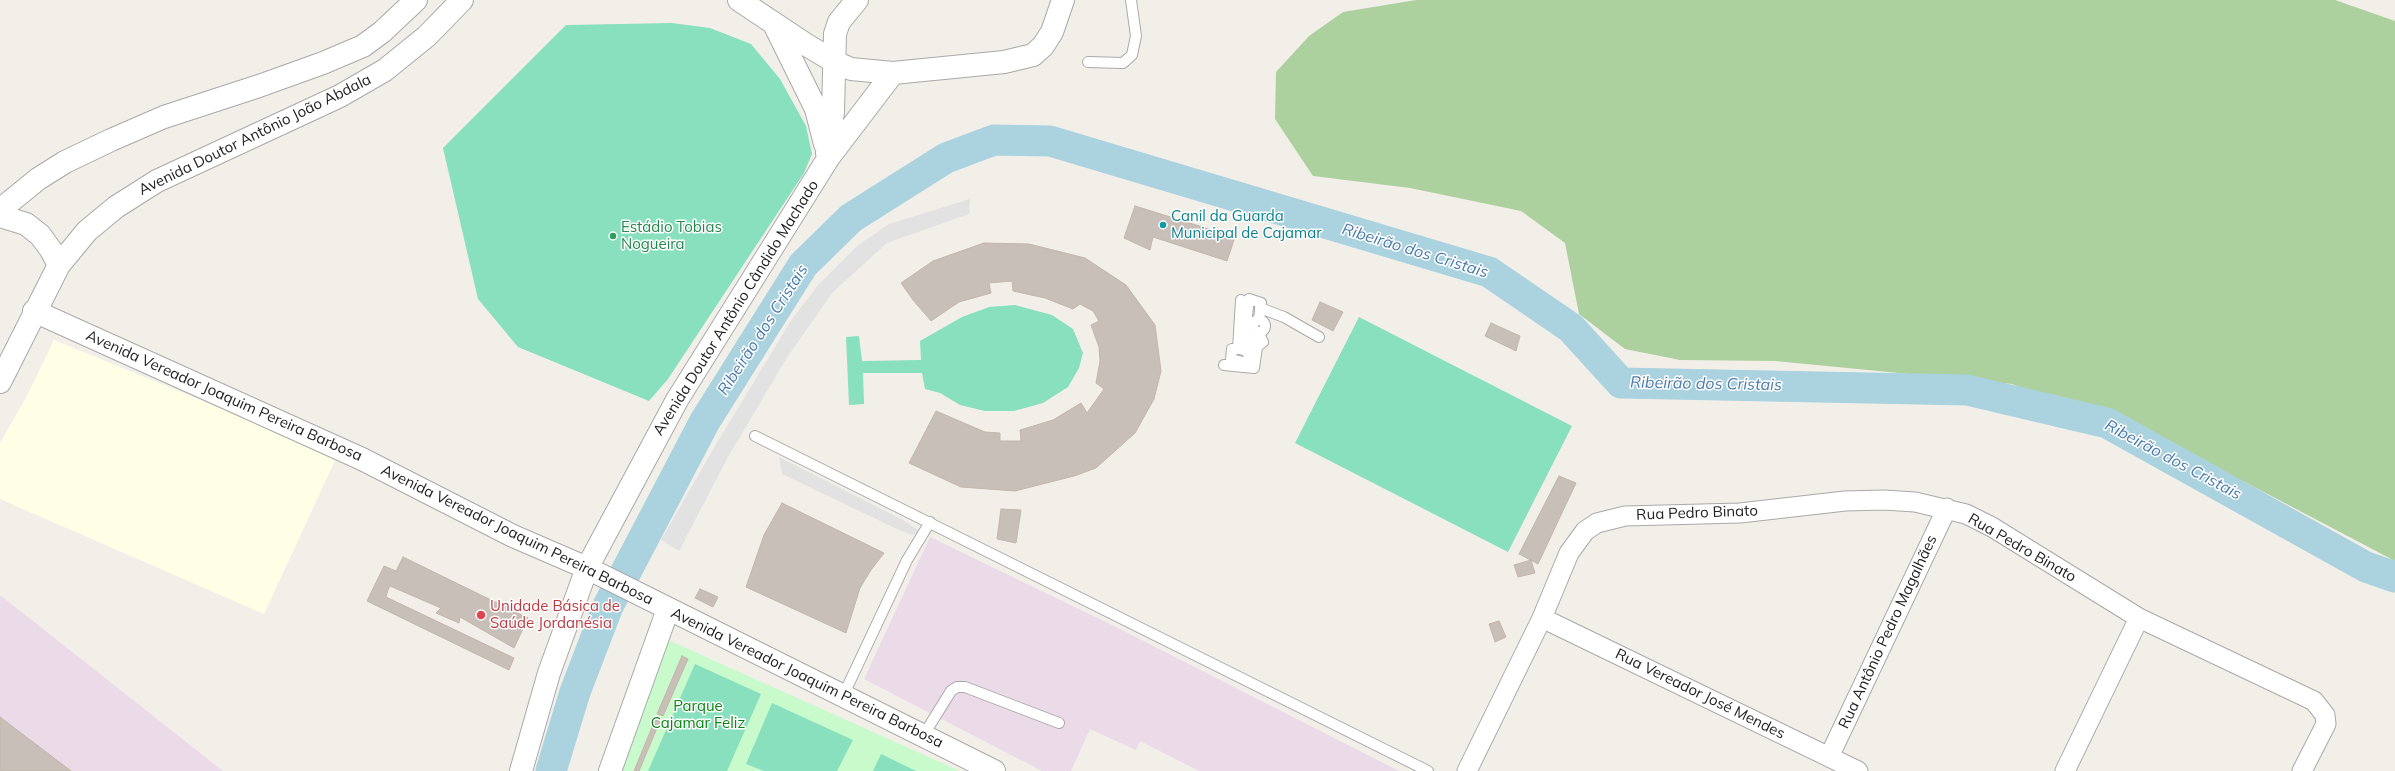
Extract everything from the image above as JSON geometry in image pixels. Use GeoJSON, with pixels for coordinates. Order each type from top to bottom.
{"type":"FeatureCollection","features":[{"type":"Feature","properties":{"kind":"street"},"geometry":{"type":"LineString","coordinates":[[0,210],[38,179],[65,162],[110,140],[164,117],[259,86],[363,46],[382,32],[416,0]]}},
{"type":"Feature","properties":{"kind":"street","name":"Avenida Doutor Antônio João Abdala"},"geometry":{"type":"LineString","coordinates":[[0,382],[34,311],[59,265],[87,231],[116,207],[157,181],[340,96],[385,70],[428,36],[462,0]]}},
{"type":"Feature","properties":{"kind":"street"},"geometry":{"type":"LineString","coordinates":[[739,0],[804,44],[836,62],[851,68],[893,73],[1004,62],[1033,55],[1043,46],[1052,32],[1063,0]]}},
{"type":"Feature","properties":{"kind":"street","name":"Avenida Doutor Antônio Cândido Machado"},"geometry":{"type":"LineString","coordinates":[[828,155],[834,112],[836,62],[835,34],[839,22],[857,0]]}},
{"type":"Feature","properties":{"kind":"street"},"geometry":{"type":"LineString","coordinates":[[772,21],[816,109],[828,155]]}},
{"type":"Feature","properties":{"kind":"street","name":"Avenida Doutor Antônio Cândido Machado"},"geometry":{"type":"LineString","coordinates":[[520,771],[549,673],[592,570],[677,400],[828,155],[893,73]]}},
{"type":"Feature","properties":{"kind":"street"},"geometry":{"type":"LineString","coordinates":[[0,216],[26,224],[40,235],[51,250],[59,265]]}},
{"type":"Feature","properties":{"kind":"street","name":"Avenida Vereador Joaquim Pereira Barbosa"},"geometry":{"type":"LineString","coordinates":[[34,311],[362,459],[513,536],[592,570],[992,771]]}},
{"type":"Feature","properties":{"kind":"street","name":"Rua Pedro Binato"},"geometry":{"type":"LineString","coordinates":[[1466,771],[1542,618],[1576,541],[1585,531],[1597,523],[1625,516],[1740,513],[1846,501],[1869,500],[1915,502],[1947,508],[1966,514],[1992,527],[2139,618],[2314,701],[2324,715],[2326,724],[2302,771]]}},
{"type":"Feature","properties":{"kind":"street","name":"Rua Antônio Pedro Magalhães"},"geometry":{"type":"LineString","coordinates":[[1829,757],[1947,508]]}},
{"type":"Feature","properties":{"kind":"street"},"geometry":{"type":"LineString","coordinates":[[610,771],[668,609]]}},
{"type":"Feature","properties":{"kind":"street","name":"Rua Vereador José Mendes"},"geometry":{"type":"LineString","coordinates":[[1542,618],[1858,771]]}},
{"type":"Feature","properties":{"kind":"street"},"geometry":{"type":"LineString","coordinates":[[2065,771],[2139,618]]}},
{"type":"Feature","properties":{"kind":"lane"},"geometry":{"type":"LineString","coordinates":[[1088,62],[1123,63],[1132,55],[1136,36],[1131,0]]}},
{"type":"Feature","properties":{"kind":"lane"},"geometry":{"type":"LineString","coordinates":[[1224,365],[1254,368],[1257,347],[1253,346],[1251,340],[1258,332],[1252,326],[1254,322],[1259,320],[1260,303],[1249,299],[1243,350],[1249,352],[1248,363],[1231,359],[1232,349],[1238,349],[1241,300]]}},
{"type":"Feature","properties":{"kind":"lane"},"geometry":{"type":"LineString","coordinates":[[1260,308],[1284,317],[1318,337]]}},
{"type":"Feature","properties":{"kind":"lane"},"geometry":{"type":"LineString","coordinates":[[755,436],[1428,771]]}},
{"type":"Feature","properties":{"kind":"lane"},"geometry":{"type":"LineString","coordinates":[[843,696],[907,560],[930,522]]}},
{"type":"Feature","properties":{"kind":"lane"},"geometry":{"type":"LineString","coordinates":[[923,736],[951,691],[957,687],[965,688],[1059,723]]}},
{"type":"Feature","properties":{"kind":"shaded area"},"geometry":{"type":"Polygon","coordinates":[[[970,199],[969,214],[887,243],[833,292],[786,359],[728,457],[679,551],[661,540],[712,451],[792,319],[818,285],[857,246],[889,224],[970,199]]]}},
{"type":"Feature","properties":{"kind":"shaded area"},"geometry":{"type":"Polygon","coordinates":[[[54,340],[337,456],[264,614],[0,499],[0,443],[27,396],[54,340]]]}},
{"type":"Feature","properties":{"kind":"shaded area"},"geometry":{"type":"Polygon","coordinates":[[[779,457],[903,520],[921,532],[911,535],[899,530],[782,474],[779,457]]]}},
{"type":"Feature","properties":{"kind":"shaded area"},"geometry":{"type":"Polygon","coordinates":[[[930,537],[1114,626],[1399,771],[1199,771],[1140,741],[1136,750],[1090,729],[1071,771],[1042,771],[864,679],[930,537]]]}},
{"type":"Feature","properties":{"kind":"shaded area"},"geometry":{"type":"Polygon","coordinates":[[[0,595],[223,771],[0,771],[0,595]]]}},
{"type":"Feature","properties":{"kind":"green space"},"geometry":{"type":"Polygon","coordinates":[[[1416,0],[2335,0],[2395,21],[2395,561],[2239,479],[2012,384],[1775,361],[1680,360],[1625,349],[1579,314],[1565,243],[1521,211],[1410,188],[1313,176],[1275,119],[1276,72],[1309,36],[1343,12],[1416,0]]]}},
{"type":"Feature","properties":{"kind":"green space","name":"Estádio Tobias Nogueira"},"geometry":{"type":"Polygon","coordinates":[[[672,23],[710,28],[751,44],[780,79],[806,126],[812,154],[804,173],[668,379],[649,401],[518,347],[478,299],[443,148],[566,25],[672,23]]]}},
{"type":"Feature","properties":{"kind":"green space"},"geometry":{"type":"Polygon","coordinates":[[[1015,305],[1052,315],[1073,329],[1083,353],[1079,368],[1068,387],[1043,403],[1014,411],[985,411],[960,405],[940,393],[925,389],[922,373],[863,373],[864,404],[849,405],[846,337],[859,336],[862,361],[921,360],[920,341],[962,317],[989,307],[1015,305]]]}},
{"type":"Feature","properties":{"kind":"green space"},"geometry":{"type":"Polygon","coordinates":[[[1359,317],[1572,426],[1508,552],[1295,443],[1359,317]]]}},
{"type":"Feature","properties":{"kind":"green space","name":"Parque Cajamar Feliz"},"geometry":{"type":"Polygon","coordinates":[[[666,639],[960,771],[621,771],[666,639]]]}},
{"type":"Feature","properties":{"kind":"green space"},"geometry":{"type":"Polygon","coordinates":[[[695,664],[761,694],[727,771],[648,771],[695,664]]]}},
{"type":"Feature","properties":{"kind":"green space"},"geometry":{"type":"Polygon","coordinates":[[[772,703],[853,740],[837,771],[764,771],[746,764],[772,703]]]}},
{"type":"Feature","properties":{"kind":"green space"},"geometry":{"type":"Polygon","coordinates":[[[881,754],[916,771],[873,771],[881,754]]]}},
{"type":"Feature","properties":{"kind":"building","name":"Canil da Guarda Municipal de Cajamar"},"geometry":{"type":"Polygon","coordinates":[[[1135,206],[1235,237],[1227,261],[1153,237],[1150,250],[1124,238],[1135,206]]]}},
{"type":"Feature","properties":{"kind":"building"},"geometry":{"type":"Polygon","coordinates":[[[984,243],[1029,244],[1085,258],[1126,285],[1155,325],[1161,371],[1154,399],[1135,433],[1096,468],[1074,476],[1015,491],[961,487],[909,463],[936,411],[985,432],[1000,433],[1000,441],[1021,441],[1020,430],[1053,420],[1081,403],[1087,413],[1104,389],[1096,383],[1100,361],[1099,347],[1091,325],[1099,321],[1093,311],[1080,304],[1073,309],[1045,298],[1013,291],[1012,281],[989,283],[991,293],[959,302],[931,321],[901,283],[933,261],[984,243]]]}},
{"type":"Feature","properties":{"kind":"building"},"geometry":{"type":"Polygon","coordinates":[[[1320,302],[1343,312],[1333,331],[1312,320],[1320,302]]]}},
{"type":"Feature","properties":{"kind":"building"},"geometry":{"type":"Polygon","coordinates":[[[1491,323],[1520,336],[1516,351],[1485,336],[1491,323]]]}},
{"type":"Feature","properties":{"kind":"building"},"geometry":{"type":"Polygon","coordinates":[[[1559,476],[1576,483],[1538,564],[1519,554],[1559,476]]]}},
{"type":"Feature","properties":{"kind":"building"},"geometry":{"type":"Polygon","coordinates":[[[782,503],[884,553],[860,588],[846,633],[746,587],[764,535],[782,503]]]}},
{"type":"Feature","properties":{"kind":"building"},"geometry":{"type":"Polygon","coordinates":[[[1001,509],[1021,510],[1016,543],[997,539],[1001,509]]]}},
{"type":"Feature","properties":{"kind":"building","name":"Unidade Básica de Saúde Jordanésia"},"geometry":{"type":"Polygon","coordinates":[[[403,557],[528,618],[514,648],[460,617],[459,623],[436,613],[441,608],[390,586],[388,590],[386,597],[514,658],[509,670],[367,601],[384,566],[396,571],[403,557]]]}},
{"type":"Feature","properties":{"kind":"building"},"geometry":{"type":"Polygon","coordinates":[[[1531,560],[1535,573],[1518,577],[1514,565],[1531,560]]]}},
{"type":"Feature","properties":{"kind":"building"},"geometry":{"type":"Polygon","coordinates":[[[700,589],[718,597],[713,607],[695,598],[700,589]]]}},
{"type":"Feature","properties":{"kind":"building"},"geometry":{"type":"Polygon","coordinates":[[[1499,621],[1506,637],[1495,642],[1489,624],[1499,621]]]}},
{"type":"Feature","properties":{"kind":"building"},"geometry":{"type":"Polygon","coordinates":[[[682,656],[688,659],[663,716],[657,714],[682,656]]]}},
{"type":"Feature","properties":{"kind":"building"},"geometry":{"type":"Polygon","coordinates":[[[0,717],[71,771],[0,771],[0,717]]]}},
{"type":"Feature","properties":{"kind":"building"},"geometry":{"type":"Polygon","coordinates":[[[655,720],[660,721],[639,771],[634,771],[655,720]]]}},
{"type":"Feature","properties":{"kind":"waterway","name":"Ribeirão dos Cristais"},"geometry":{"type":"LineString","coordinates":[[551,771],[575,692],[608,606],[705,421],[803,265],[851,218],[946,158],[994,140],[1050,141],[1489,272],[1571,328],[1621,383],[1967,390],[2107,423],[2366,567],[2395,577]]}},
{"type":"Feature","properties":{"kind":"place","name":"Canil da Guarda Municipal de Cajamar"},"geometry":{"type":"Point","coordinates":[1163,225]}},
{"type":"Feature","properties":{"kind":"place","name":"Estádio Tobias Nogueira"},"geometry":{"type":"Point","coordinates":[613,236]}},
{"type":"Feature","properties":{"kind":"place","name":"Unidade Básica de Saúde Jordanésia"},"geometry":{"type":"Point","coordinates":[481,615]}}]}
